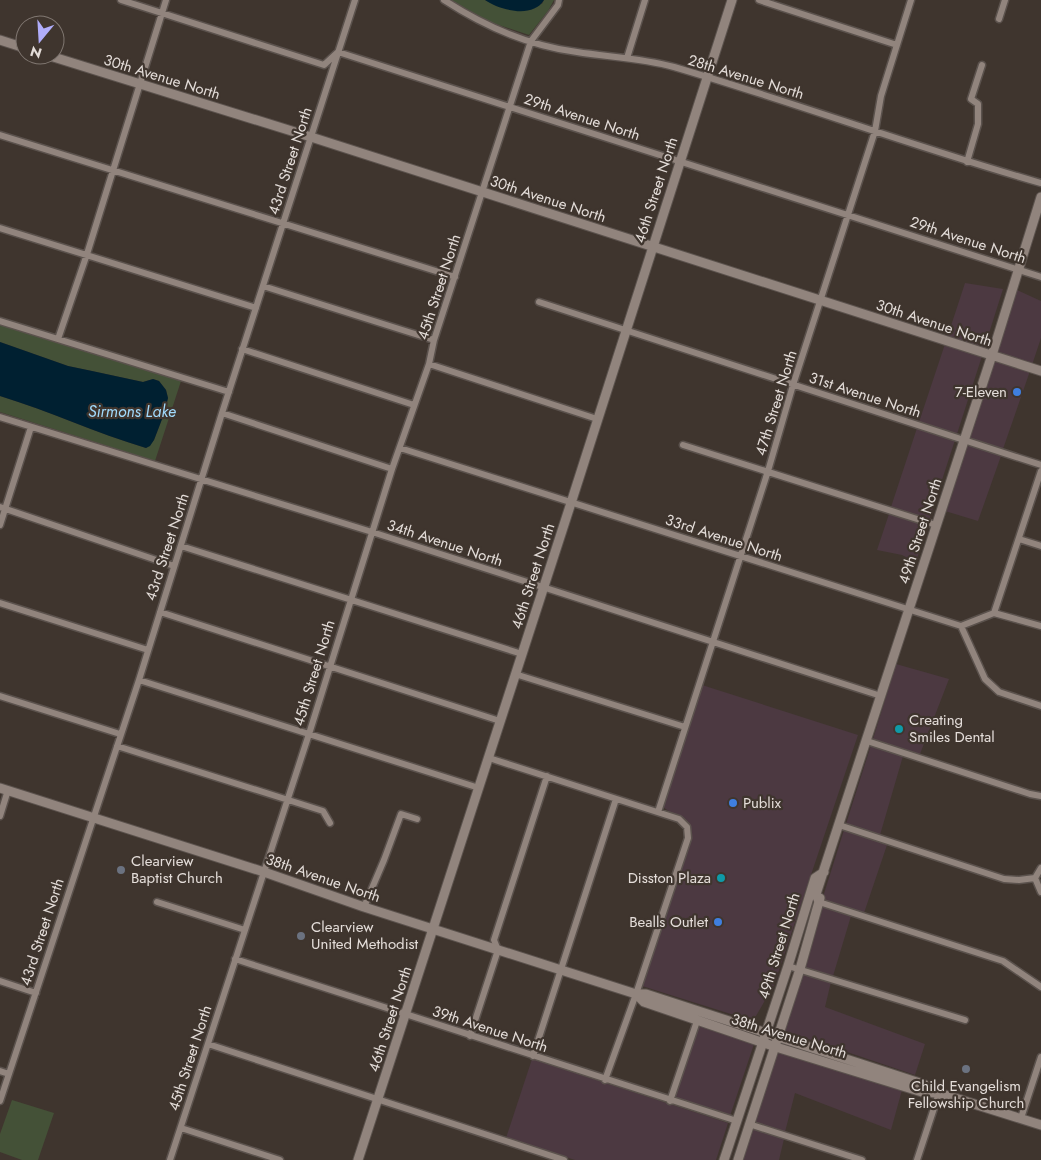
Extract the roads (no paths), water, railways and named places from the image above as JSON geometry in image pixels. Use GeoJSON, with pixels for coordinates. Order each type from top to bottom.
{"type":"FeatureCollection","features":[{"type":"Feature","properties":{"kind":"main road","name":"46th Street North"},"geometry":{"type":"LineString","coordinates":[[358,1160],[732,0]]}},
{"type":"Feature","properties":{"kind":"main road"},"geometry":{"type":"LineString","coordinates":[[0,40],[15,45]]}},
{"type":"Feature","properties":{"kind":"main road","name":"30th Avenue North"},"geometry":{"type":"LineString","coordinates":[[65,61],[311,137],[1041,371]]}},
{"type":"Feature","properties":{"kind":"main road","name":"49th Street North"},"geometry":{"type":"LineString","coordinates":[[776,1047],[825,881],[824,872],[992,355],[1041,197]]}},
{"type":"Feature","properties":{"kind":"main road","name":"38th Avenue North"},"geometry":{"type":"LineString","coordinates":[[4,789],[264,872],[364,907],[498,950],[636,994],[646,994],[766,1032],[814,1050],[923,1084],[939,1093],[1041,1125]]}},
{"type":"Feature","properties":{"kind":"main road","name":"49th Street North"},"geometry":{"type":"LineString","coordinates":[[763,1043],[815,878],[824,872]]}},
{"type":"Feature","properties":{"kind":"main road"},"geometry":{"type":"LineString","coordinates":[[804,911],[819,902]]}},
{"type":"Feature","properties":{"kind":"main road","name":"38th Avenue North"},"geometry":{"type":"LineString","coordinates":[[636,994],[644,1002],[763,1043],[922,1092],[939,1093]]}},
{"type":"Feature","properties":{"kind":"main road"},"geometry":{"type":"LineString","coordinates":[[724,1160],[763,1043]]}},
{"type":"Feature","properties":{"kind":"main road"},"geometry":{"type":"LineString","coordinates":[[738,1160],[776,1047]]}},
{"type":"Feature","properties":{"kind":"street"},"geometry":{"type":"LineString","coordinates":[[121,0],[324,65],[338,52]]}},
{"type":"Feature","properties":{"kind":"street"},"geometry":{"type":"LineString","coordinates":[[58,339],[114,170],[166,0]]}},
{"type":"Feature","properties":{"kind":"street","name":"43rd Street North"},"geometry":{"type":"LineString","coordinates":[[0,1101],[139,680],[228,392],[355,0]]}},
{"type":"Feature","properties":{"kind":"street","name":"28th Avenue North"},"geometry":{"type":"LineString","coordinates":[[444,0],[464,13],[494,28],[531,41],[575,52],[627,58],[671,66],[967,162],[1041,183]]}},
{"type":"Feature","properties":{"kind":"street","name":"45th Street North"},"geometry":{"type":"LineString","coordinates":[[170,1160],[309,734],[392,469],[429,364],[434,340],[531,41],[558,5],[559,0]]}},
{"type":"Feature","properties":{"kind":"street"},"geometry":{"type":"LineString","coordinates":[[627,58],[645,0]]}},
{"type":"Feature","properties":{"kind":"street"},"geometry":{"type":"LineString","coordinates":[[759,0],[897,45]]}},
{"type":"Feature","properties":{"kind":"street","name":"47th Street North"},"geometry":{"type":"LineString","coordinates":[[658,812],[768,472],[793,385],[874,131],[881,96],[911,0]]}},
{"type":"Feature","properties":{"kind":"street"},"geometry":{"type":"LineString","coordinates":[[999,19],[1005,0]]}},
{"type":"Feature","properties":{"kind":"street","name":"29th Avenue North"},"geometry":{"type":"LineString","coordinates":[[338,52],[1041,277]]}},
{"type":"Feature","properties":{"kind":"street"},"geometry":{"type":"LineString","coordinates":[[967,162],[978,124],[978,104],[971,99],[982,65]]}},
{"type":"Feature","properties":{"kind":"street"},"geometry":{"type":"LineString","coordinates":[[0,135],[455,277]]}},
{"type":"Feature","properties":{"kind":"street"},"geometry":{"type":"LineString","coordinates":[[0,228],[256,308]]}},
{"type":"Feature","properties":{"kind":"street"},"geometry":{"type":"LineString","coordinates":[[263,286],[434,340]]}},
{"type":"Feature","properties":{"kind":"street","name":"31st Avenue North"},"geometry":{"type":"LineString","coordinates":[[539,302],[1041,465]]}},
{"type":"Feature","properties":{"kind":"street"},"geometry":{"type":"LineString","coordinates":[[0,321],[228,392]]}},
{"type":"Feature","properties":{"kind":"street"},"geometry":{"type":"LineString","coordinates":[[242,349],[414,405]]}},
{"type":"Feature","properties":{"kind":"street"},"geometry":{"type":"LineString","coordinates":[[429,364],[597,419]]}},
{"type":"Feature","properties":{"kind":"street"},"geometry":{"type":"LineString","coordinates":[[222,413],[392,469]]}},
{"type":"Feature","properties":{"kind":"street","name":"34th Avenue North"},"geometry":{"type":"LineString","coordinates":[[0,417],[372,532],[881,696]]}},
{"type":"Feature","properties":{"kind":"street"},"geometry":{"type":"LineString","coordinates":[[0,525],[3,508],[31,427]]}},
{"type":"Feature","properties":{"kind":"street"},"geometry":{"type":"LineString","coordinates":[[683,445],[936,525]]}},
{"type":"Feature","properties":{"kind":"street","name":"33rd Avenue North"},"geometry":{"type":"LineString","coordinates":[[400,448],[961,626]]}},
{"type":"Feature","properties":{"kind":"street"},"geometry":{"type":"LineString","coordinates":[[994,613],[1041,471]]}},
{"type":"Feature","properties":{"kind":"street"},"geometry":{"type":"LineString","coordinates":[[3,508],[174,566]]}},
{"type":"Feature","properties":{"kind":"street"},"geometry":{"type":"LineString","coordinates":[[1019,539],[1041,546]]}},
{"type":"Feature","properties":{"kind":"street"},"geometry":{"type":"LineString","coordinates":[[181,546],[522,654]]}},
{"type":"Feature","properties":{"kind":"street"},"geometry":{"type":"LineString","coordinates":[[0,603],[148,650]]}},
{"type":"Feature","properties":{"kind":"street"},"geometry":{"type":"LineString","coordinates":[[160,612],[500,721]]}},
{"type":"Feature","properties":{"kind":"street"},"geometry":{"type":"LineString","coordinates":[[1041,626],[994,613],[961,626],[985,679],[999,692],[1041,706]]}},
{"type":"Feature","properties":{"kind":"street"},"geometry":{"type":"LineString","coordinates":[[515,674],[685,727]]}},
{"type":"Feature","properties":{"kind":"street"},"geometry":{"type":"LineString","coordinates":[[139,680],[479,788]]}},
{"type":"Feature","properties":{"kind":"street"},"geometry":{"type":"LineString","coordinates":[[0,696],[120,734]]}},
{"type":"Feature","properties":{"kind":"street"},"geometry":{"type":"LineString","coordinates":[[867,741],[1041,796]]}},
{"type":"Feature","properties":{"kind":"street"},"geometry":{"type":"LineString","coordinates":[[117,746],[323,811],[330,823]]}},
{"type":"Feature","properties":{"kind":"street"},"geometry":{"type":"LineString","coordinates":[[489,758],[679,819],[687,827],[688,838],[605,1080]]}},
{"type":"Feature","properties":{"kind":"street"},"geometry":{"type":"LineString","coordinates":[[470,1036],[498,950],[494,940],[547,776]]}},
{"type":"Feature","properties":{"kind":"street"},"geometry":{"type":"LineString","coordinates":[[0,816],[4,789]]}},
{"type":"Feature","properties":{"kind":"street"},"geometry":{"type":"LineString","coordinates":[[533,1056],[616,799]]}},
{"type":"Feature","properties":{"kind":"street"},"geometry":{"type":"LineString","coordinates":[[364,907],[401,814],[417,819]]}},
{"type":"Feature","properties":{"kind":"street"},"geometry":{"type":"LineString","coordinates":[[839,825],[1004,879],[1036,878]]}},
{"type":"Feature","properties":{"kind":"street"},"geometry":{"type":"LineString","coordinates":[[1041,868],[1036,878],[1041,892]]}},
{"type":"Feature","properties":{"kind":"street"},"geometry":{"type":"LineString","coordinates":[[157,902],[245,930]]}},
{"type":"Feature","properties":{"kind":"street"},"geometry":{"type":"LineString","coordinates":[[819,902],[1003,961],[1041,987]]}},
{"type":"Feature","properties":{"kind":"street","name":"39th Avenue North"},"geometry":{"type":"LineString","coordinates":[[235,960],[737,1121]]}},
{"type":"Feature","properties":{"kind":"street"},"geometry":{"type":"LineString","coordinates":[[788,966],[965,1020]]}},
{"type":"Feature","properties":{"kind":"street"},"geometry":{"type":"LineString","coordinates":[[0,982],[36,992]]}},
{"type":"Feature","properties":{"kind":"street"},"geometry":{"type":"LineString","coordinates":[[670,1101],[697,1021]]}},
{"type":"Feature","properties":{"kind":"street"},"geometry":{"type":"LineString","coordinates":[[208,1044],[378,1099],[544,1157],[564,1160]]}},
{"type":"Feature","properties":{"kind":"street"},"geometry":{"type":"LineString","coordinates":[[1021,1118],[1041,1057]]}},
{"type":"Feature","properties":{"kind":"street"},"geometry":{"type":"LineString","coordinates":[[0,1071],[9,1074]]}},
{"type":"Feature","properties":{"kind":"street"},"geometry":{"type":"LineString","coordinates":[[917,1160],[939,1093]]}},
{"type":"Feature","properties":{"kind":"street"},"geometry":{"type":"LineString","coordinates":[[750,1124],[862,1160]]}},
{"type":"Feature","properties":{"kind":"street"},"geometry":{"type":"LineString","coordinates":[[181,1128],[280,1160]]}},
{"type":"Feature","properties":{"kind":"water"},"geometry":{"type":"Polygon","coordinates":[[[485,0],[544,0],[539,6],[532,9],[516,11],[499,7],[485,0]]]}},
{"type":"Feature","properties":{"kind":"water","name":"Sirmons Lake"},"geometry":{"type":"Polygon","coordinates":[[[0,342],[68,366],[143,382],[153,379],[159,381],[166,390],[168,398],[154,440],[146,448],[0,396],[0,342]]]}},
{"type":"Feature","properties":{"kind":"place","name":"7-Eleven"},"geometry":{"type":"Point","coordinates":[1017,392]}},
{"type":"Feature","properties":{"kind":"place","name":"Creating Smiles Dental"},"geometry":{"type":"Point","coordinates":[899,729]}},
{"type":"Feature","properties":{"kind":"place","name":"Publix"},"geometry":{"type":"Point","coordinates":[733,803]}},
{"type":"Feature","properties":{"kind":"place","name":"Clearview Baptist Church"},"geometry":{"type":"Point","coordinates":[121,870]}},
{"type":"Feature","properties":{"kind":"place","name":"Disston Plaza"},"geometry":{"type":"Point","coordinates":[721,878]}},
{"type":"Feature","properties":{"kind":"place","name":"Bealls Outlet"},"geometry":{"type":"Point","coordinates":[718,922]}},
{"type":"Feature","properties":{"kind":"place","name":"Clearview United Methodist"},"geometry":{"type":"Point","coordinates":[301,936]}},
{"type":"Feature","properties":{"kind":"place","name":"Child Evangelism Fellowship Church"},"geometry":{"type":"Point","coordinates":[966,1069]}}]}
